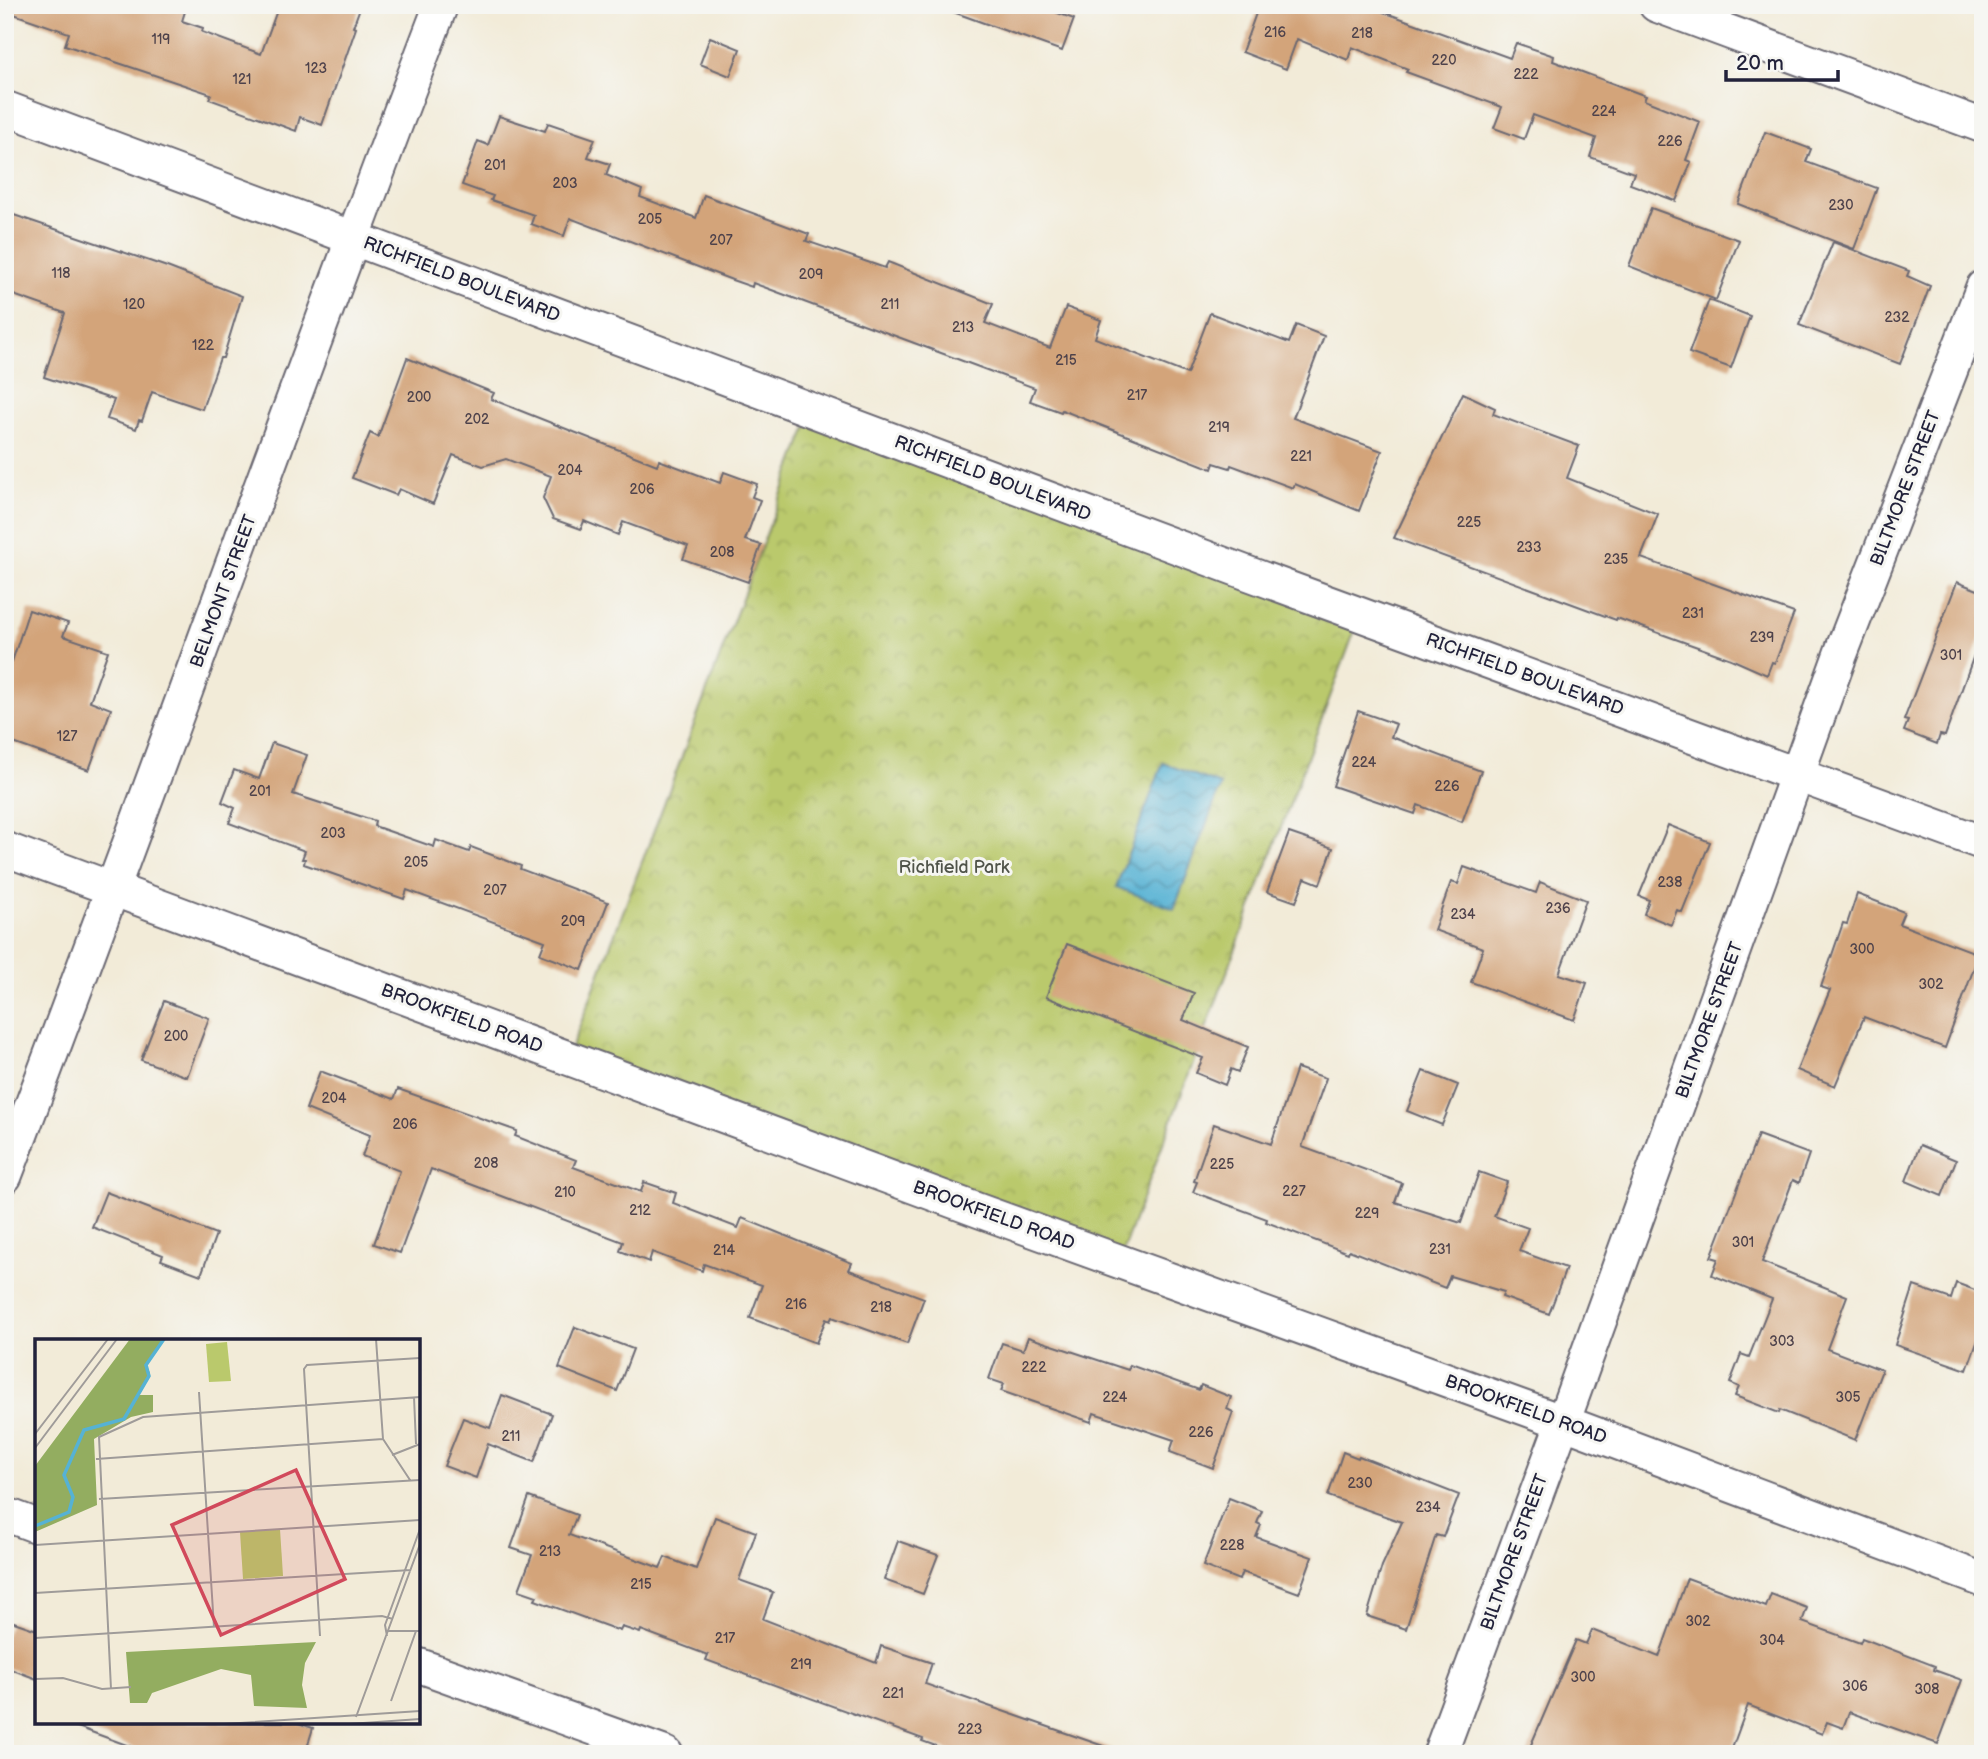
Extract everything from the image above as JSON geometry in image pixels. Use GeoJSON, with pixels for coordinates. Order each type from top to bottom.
{"type":"FeatureCollection","features":[{"type":"Feature","properties":{"kind":"street","name":"BELMONT STREET"},"geometry":{"type":"LineString","coordinates":[[5,1176],[114,889],[352,238],[441,5]]}},
{"type":"Feature","properties":{"kind":"street"},"geometry":{"type":"LineString","coordinates":[[1656,5],[1983,126]]}},
{"type":"Feature","properties":{"kind":"street","name":"RICHFIELD BOULEVARD"},"geometry":{"type":"LineString","coordinates":[[5,108],[1247,573],[1983,843]]}},
{"type":"Feature","properties":{"kind":"street","name":"BILTMORE STREET"},"geometry":{"type":"LineString","coordinates":[[1440,1754],[1841,653],[1983,288]]}},
{"type":"Feature","properties":{"kind":"street","name":"BROOKFIELD ROAD"},"geometry":{"type":"LineString","coordinates":[[5,849],[980,1211],[1563,1422],[1983,1580]]}},
{"type":"Feature","properties":{"kind":"street"},"geometry":{"type":"LineString","coordinates":[[5,1514],[35,1525]]}},
{"type":"Feature","properties":{"kind":"street"},"geometry":{"type":"LineString","coordinates":[[420,1666],[666,1754]]}},
{"type":"Feature","properties":{"kind":"green space","name":"Richfield Park"},"geometry":{"type":"Polygon","coordinates":[[[813,411],[1361,614],[1119,1261],[568,1057],[813,411]]]}},
{"type":"Feature","properties":{"kind":"water"},"geometry":{"type":"Polygon","coordinates":[[[1163,763],[1221,785],[1174,909],[1116,887],[1163,763]]]}},
{"type":"Feature","properties":{"kind":"building"},"geometry":{"type":"Polygon","coordinates":[[[5,5],[187,5],[182,21],[203,28],[202,32],[261,54],[279,5],[361,5],[353,27],[356,28],[322,125],[300,117],[296,131],[209,99],[211,94],[65,45],[69,33],[5,11],[5,5]]]}},
{"type":"Feature","properties":{"kind":"building"},"geometry":{"type":"Polygon","coordinates":[[[946,5],[1036,5],[1074,19],[1062,51],[945,9],[946,5]]]}},
{"type":"Feature","properties":{"kind":"building"},"geometry":{"type":"Polygon","coordinates":[[[1259,5],[1364,5],[1510,58],[1516,43],[1554,56],[1553,61],[1646,96],[1644,100],[1700,122],[1686,160],[1691,162],[1676,201],[1630,184],[1634,173],[1590,157],[1596,138],[1533,115],[1524,139],[1494,128],[1502,107],[1406,72],[1408,69],[1352,47],[1348,60],[1297,39],[1286,69],[1242,52],[1259,5]]]}},
{"type":"Feature","properties":{"kind":"building"},"geometry":{"type":"Polygon","coordinates":[[[710,37],[740,49],[730,76],[700,64],[710,37]]]}},
{"type":"Feature","properties":{"kind":"building"},"geometry":{"type":"Polygon","coordinates":[[[499,116],[545,131],[548,123],[595,139],[588,157],[610,164],[606,175],[642,190],[640,197],[696,218],[704,195],[809,234],[806,241],[885,268],[888,262],[993,304],[985,323],[1050,348],[1066,307],[1101,320],[1095,338],[1187,374],[1210,313],[1289,343],[1296,325],[1324,336],[1293,418],[1382,451],[1359,511],[1295,484],[1293,488],[1231,465],[1230,468],[1214,463],[1212,469],[1062,410],[1061,412],[1030,401],[1035,388],[753,283],[752,287],[732,280],[570,218],[564,236],[531,224],[534,215],[491,200],[493,196],[462,185],[478,141],[488,145],[499,116]]]}},
{"type":"Feature","properties":{"kind":"building"},"geometry":{"type":"Polygon","coordinates":[[[1765,132],[1811,149],[1806,162],[1877,188],[1854,249],[1738,204],[1765,132]]]}},
{"type":"Feature","properties":{"kind":"building"},"geometry":{"type":"Polygon","coordinates":[[[1651,208],[1739,240],[1716,300],[1629,266],[1651,208]]]}},
{"type":"Feature","properties":{"kind":"building"},"geometry":{"type":"Polygon","coordinates":[[[5,212],[167,267],[242,296],[223,358],[220,358],[202,409],[152,392],[142,421],[139,420],[136,429],[107,419],[114,400],[44,377],[65,313],[5,292],[5,212]]]}},
{"type":"Feature","properties":{"kind":"building"},"geometry":{"type":"Polygon","coordinates":[[[1833,242],[1909,271],[1907,276],[1930,286],[1900,364],[1799,325],[1833,242]]]}},
{"type":"Feature","properties":{"kind":"building"},"geometry":{"type":"Polygon","coordinates":[[[1709,300],[1750,316],[1731,368],[1689,353],[1709,300]]]}},
{"type":"Feature","properties":{"kind":"building"},"geometry":{"type":"Polygon","coordinates":[[[407,358],[494,393],[491,399],[657,465],[659,460],[720,483],[724,472],[757,484],[752,497],[760,500],[745,540],[761,545],[748,582],[683,559],[688,546],[623,522],[618,535],[584,521],[581,529],[553,519],[543,498],[551,476],[506,459],[483,466],[453,455],[433,504],[399,489],[396,495],[352,478],[370,433],[378,437],[407,358]]]}},
{"type":"Feature","properties":{"kind":"building"},"geometry":{"type":"Polygon","coordinates":[[[1463,393],[1495,408],[1493,414],[1579,446],[1567,478],[1658,514],[1641,558],[1794,613],[1775,663],[1772,662],[1767,675],[1731,659],[1617,618],[1616,620],[1394,538],[1463,393]]]}},
{"type":"Feature","properties":{"kind":"building"},"geometry":{"type":"Polygon","coordinates":[[[1957,582],[1983,592],[1983,630],[1945,736],[1940,735],[1937,744],[1904,731],[1908,721],[1904,720],[1957,582]]]}},
{"type":"Feature","properties":{"kind":"building"},"geometry":{"type":"Polygon","coordinates":[[[29,610],[68,623],[63,636],[108,651],[90,701],[111,709],[89,770],[5,740],[5,683],[29,610]]]}},
{"type":"Feature","properties":{"kind":"building"},"geometry":{"type":"Polygon","coordinates":[[[1358,711],[1396,724],[1391,737],[1481,771],[1462,822],[1418,805],[1415,814],[1333,786],[1358,711]]]}},
{"type":"Feature","properties":{"kind":"building"},"geometry":{"type":"Polygon","coordinates":[[[272,743],[307,755],[293,794],[375,821],[374,826],[434,847],[436,840],[469,852],[471,847],[521,866],[520,869],[608,902],[582,970],[540,954],[545,941],[407,890],[404,899],[304,864],[305,859],[302,859],[305,851],[229,823],[235,808],[222,802],[234,770],[259,779],[272,743]]]}},
{"type":"Feature","properties":{"kind":"building"},"geometry":{"type":"Polygon","coordinates":[[[1668,825],[1710,842],[1682,912],[1677,910],[1671,925],[1644,914],[1649,900],[1639,896],[1668,825]]]}},
{"type":"Feature","properties":{"kind":"building"},"geometry":{"type":"Polygon","coordinates":[[[1289,833],[1333,848],[1320,884],[1305,878],[1296,902],[1267,892],[1289,833]]]}},
{"type":"Feature","properties":{"kind":"building"},"geometry":{"type":"Polygon","coordinates":[[[1464,867],[1536,893],[1540,882],[1586,900],[1559,974],[1587,983],[1574,1020],[1471,982],[1483,948],[1434,930],[1451,882],[1458,884],[1464,867]]]}},
{"type":"Feature","properties":{"kind":"building"},"geometry":{"type":"Polygon","coordinates":[[[1857,894],[1904,912],[1899,924],[1979,954],[1945,1048],[1864,1017],[1835,1086],[1797,1070],[1830,990],[1821,987],[1843,923],[1847,924],[1857,894]]]}},
{"type":"Feature","properties":{"kind":"building"},"geometry":{"type":"Polygon","coordinates":[[[1067,944],[1194,993],[1183,1020],[1248,1047],[1238,1072],[1231,1069],[1225,1085],[1196,1073],[1203,1058],[1046,997],[1067,944]]]}},
{"type":"Feature","properties":{"kind":"building"},"geometry":{"type":"Polygon","coordinates":[[[164,1001],[209,1018],[187,1077],[141,1060],[164,1001]]]}},
{"type":"Feature","properties":{"kind":"building"},"geometry":{"type":"Polygon","coordinates":[[[1297,1068],[1326,1078],[1302,1147],[1402,1183],[1395,1202],[1461,1223],[1479,1172],[1507,1182],[1494,1216],[1528,1228],[1519,1251],[1566,1268],[1549,1314],[1502,1297],[1504,1292],[1450,1276],[1445,1288],[1193,1192],[1197,1182],[1194,1181],[1214,1124],[1271,1144],[1297,1068]]]}},
{"type":"Feature","properties":{"kind":"building"},"geometry":{"type":"Polygon","coordinates":[[[320,1071],[394,1099],[398,1089],[517,1131],[515,1136],[576,1160],[573,1167],[641,1192],[644,1182],[676,1193],[673,1203],[738,1228],[742,1218],[852,1263],[849,1270],[924,1298],[907,1344],[832,1317],[830,1321],[826,1319],[816,1343],[750,1318],[762,1285],[704,1264],[702,1271],[652,1252],[649,1262],[620,1251],[623,1242],[431,1169],[400,1253],[374,1244],[400,1171],[362,1156],[370,1135],[306,1109],[320,1071]]]}},
{"type":"Feature","properties":{"kind":"building"},"geometry":{"type":"Polygon","coordinates":[[[1423,1071],[1458,1085],[1442,1125],[1407,1111],[1423,1071]]]}},
{"type":"Feature","properties":{"kind":"building"},"geometry":{"type":"Polygon","coordinates":[[[1758,1135],[1809,1154],[1799,1183],[1793,1180],[1762,1262],[1847,1296],[1827,1349],[1882,1370],[1855,1440],[1780,1410],[1779,1413],[1735,1396],[1739,1387],[1730,1383],[1741,1354],[1749,1357],[1772,1299],[1712,1275],[1718,1259],[1711,1257],[1758,1135]]]}},
{"type":"Feature","properties":{"kind":"building"},"geometry":{"type":"Polygon","coordinates":[[[1920,1145],[1956,1160],[1942,1196],[1906,1181],[1920,1145]]]}},
{"type":"Feature","properties":{"kind":"building"},"geometry":{"type":"Polygon","coordinates":[[[106,1192],[216,1234],[201,1275],[161,1260],[163,1255],[92,1227],[106,1192]]]}},
{"type":"Feature","properties":{"kind":"building"},"geometry":{"type":"Polygon","coordinates":[[[1956,1283],[1983,1293],[1983,1326],[1967,1370],[1895,1345],[1914,1286],[1951,1299],[1956,1283]]]}},
{"type":"Feature","properties":{"kind":"building"},"geometry":{"type":"Polygon","coordinates":[[[575,1327],[633,1349],[617,1391],[559,1368],[575,1327]]]}},
{"type":"Feature","properties":{"kind":"building"},"geometry":{"type":"Polygon","coordinates":[[[1028,1337],[1128,1370],[1130,1365],[1199,1390],[1201,1385],[1231,1397],[1227,1409],[1233,1412],[1213,1468],[1170,1452],[1174,1440],[1094,1413],[1091,1422],[1001,1391],[1004,1384],[989,1379],[1002,1343],[1023,1350],[1028,1337]]]}},
{"type":"Feature","properties":{"kind":"building"},"geometry":{"type":"Polygon","coordinates":[[[502,1395],[552,1414],[534,1462],[488,1444],[476,1478],[444,1466],[463,1418],[490,1428],[502,1395]]]}},
{"type":"Feature","properties":{"kind":"building"},"geometry":{"type":"Polygon","coordinates":[[[1343,1452],[1459,1495],[1443,1537],[1436,1535],[1406,1629],[1367,1616],[1382,1566],[1402,1522],[1328,1496],[1343,1452]]]}},
{"type":"Feature","properties":{"kind":"building"},"geometry":{"type":"Polygon","coordinates":[[[529,1497],[577,1515],[569,1535],[660,1568],[665,1557],[696,1569],[715,1517],[756,1532],[739,1580],[773,1592],[763,1619],[876,1663],[881,1646],[932,1663],[925,1684],[1112,1749],[1111,1754],[958,1754],[706,1660],[708,1655],[641,1630],[640,1633],[622,1627],[620,1631],[535,1600],[537,1596],[519,1590],[532,1555],[511,1548],[529,1497]]]}},
{"type":"Feature","properties":{"kind":"building"},"geometry":{"type":"Polygon","coordinates":[[[1229,1498],[1262,1511],[1257,1523],[1261,1525],[1256,1537],[1312,1557],[1299,1593],[1242,1572],[1239,1580],[1203,1566],[1229,1498]]]}},
{"type":"Feature","properties":{"kind":"building"},"geometry":{"type":"Polygon","coordinates":[[[898,1541],[938,1555],[923,1594],[884,1580],[898,1541]]]}},
{"type":"Feature","properties":{"kind":"building"},"geometry":{"type":"Polygon","coordinates":[[[1687,1578],[1766,1607],[1771,1594],[1807,1608],[1802,1622],[1860,1643],[1862,1638],[1935,1666],[1934,1670],[1962,1680],[1938,1744],[1849,1712],[1843,1728],[1827,1722],[1822,1734],[1748,1705],[1730,1754],[1527,1754],[1576,1640],[1586,1644],[1592,1630],[1659,1657],[1687,1578]]]}},
{"type":"Feature","properties":{"kind":"building"},"geometry":{"type":"Polygon","coordinates":[[[11,1621],[35,1629],[35,1678],[5,1667],[5,1637],[11,1621]]]}},
{"type":"Feature","properties":{"kind":"building"},"geometry":{"type":"Polygon","coordinates":[[[301,1724],[313,1728],[305,1754],[151,1754],[75,1726],[301,1724]]]}}]}
